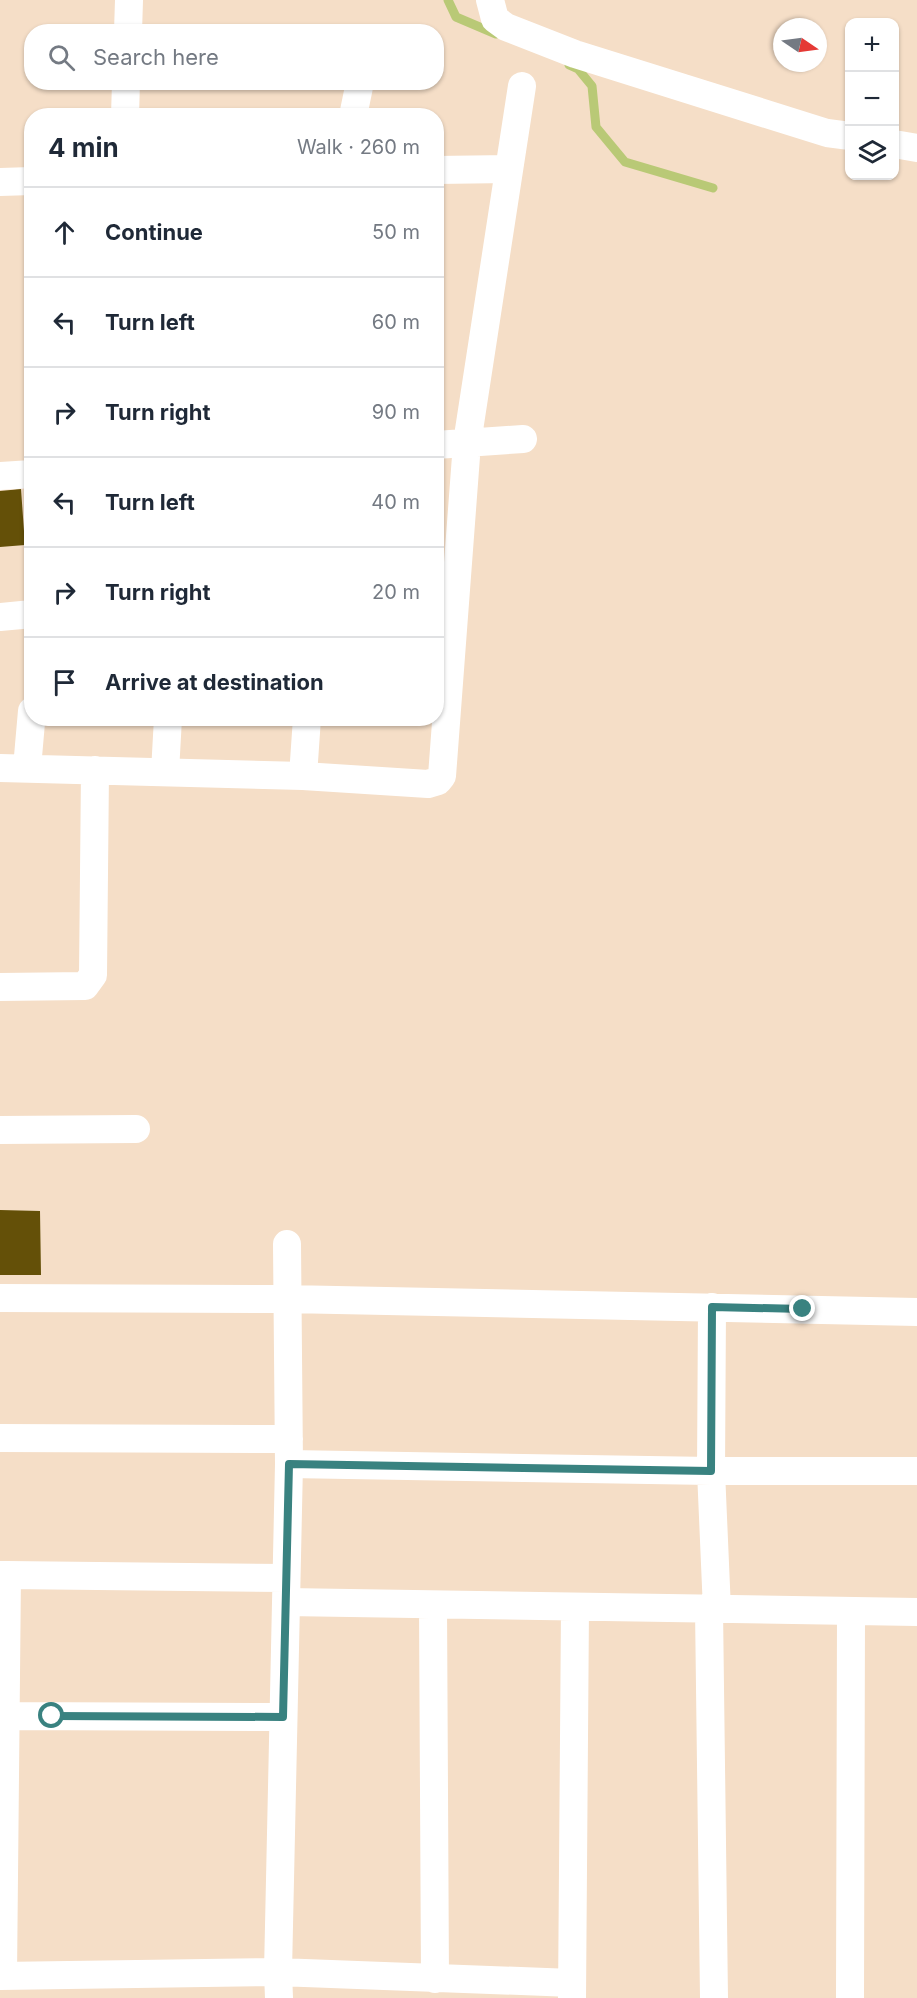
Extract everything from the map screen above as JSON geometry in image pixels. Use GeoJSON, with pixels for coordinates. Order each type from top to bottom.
{"type":"FeatureCollection","features":[{"type":"Feature","properties":{"kind":"street"},"geometry":{"type":"LineString","coordinates":[[128,24],[129,0]]}},
{"type":"Feature","properties":{"kind":"street"},"geometry":{"type":"LineString","coordinates":[[490,0],[495,19],[506,27],[575,54],[815,129],[845,135]]}},
{"type":"Feature","properties":{"kind":"street"},"geometry":{"type":"LineString","coordinates":[[27,726],[14,768],[303,776],[428,784],[438,781],[442,776],[467,443],[522,86]]}},
{"type":"Feature","properties":{"kind":"street"},"geometry":{"type":"LineString","coordinates":[[125,108],[126,90]]}},
{"type":"Feature","properties":{"kind":"street"},"geometry":{"type":"LineString","coordinates":[[355,108],[358,90]]}},
{"type":"Feature","properties":{"kind":"street"},"geometry":{"type":"LineString","coordinates":[[899,145],[917,148]]}},
{"type":"Feature","properties":{"kind":"street"},"geometry":{"type":"LineString","coordinates":[[444,170],[509,169]]}},
{"type":"Feature","properties":{"kind":"street"},"geometry":{"type":"LineString","coordinates":[[0,182],[24,181]]}},
{"type":"Feature","properties":{"kind":"street"},"geometry":{"type":"LineString","coordinates":[[444,444],[523,439]]}},
{"type":"Feature","properties":{"kind":"street"},"geometry":{"type":"LineString","coordinates":[[0,476],[24,474]]}},
{"type":"Feature","properties":{"kind":"street"},"geometry":{"type":"LineString","coordinates":[[0,617],[24,616]]}},
{"type":"Feature","properties":{"kind":"street"},"geometry":{"type":"LineString","coordinates":[[165,772],[168,726]]}},
{"type":"Feature","properties":{"kind":"street"},"geometry":{"type":"LineString","coordinates":[[303,776],[306,726]]}},
{"type":"Feature","properties":{"kind":"street"},"geometry":{"type":"LineString","coordinates":[[0,987],[73,987],[86,986],[90,982],[94,967],[95,770]]}},
{"type":"Feature","properties":{"kind":"street"},"geometry":{"type":"LineString","coordinates":[[0,1130],[136,1129]]}},
{"type":"Feature","properties":{"kind":"street"},"geometry":{"type":"LineString","coordinates":[[279,1985],[289,1451],[287,1244]]}},
{"type":"Feature","properties":{"kind":"street"},"geometry":{"type":"LineString","coordinates":[[0,1298],[287,1299],[917,1312]]}},
{"type":"Feature","properties":{"kind":"street"},"geometry":{"type":"LineString","coordinates":[[712,1307],[714,1998]]}},
{"type":"Feature","properties":{"kind":"street"},"geometry":{"type":"LineString","coordinates":[[0,1438],[711,1471],[917,1471]]}},
{"type":"Feature","properties":{"kind":"street"},"geometry":{"type":"LineString","coordinates":[[575,1607],[572,1990],[435,1979],[279,1985],[2,1976],[6,1716],[4,1575],[286,1590],[433,1605],[575,1607],[851,1613],[917,1612]]}},
{"type":"Feature","properties":{"kind":"street"},"geometry":{"type":"LineString","coordinates":[[433,1605],[435,1979]]}},
{"type":"Feature","properties":{"kind":"street"},"geometry":{"type":"LineString","coordinates":[[850,1998],[851,1613]]}},
{"type":"Feature","properties":{"kind":"street"},"geometry":{"type":"LineString","coordinates":[[6,1716],[283,1717]]}},
{"type":"Feature","properties":{"kind":"building"},"geometry":{"type":"Polygon","coordinates":[[[21,489],[24,545],[0,547],[0,491],[21,489]]]}},
{"type":"Feature","properties":{"kind":"building"},"geometry":{"type":"Polygon","coordinates":[[[0,1210],[40,1211],[41,1275],[0,1275],[0,1210]]]}},
{"type":"Feature","properties":{"kind":"waterway"},"geometry":{"type":"LineString","coordinates":[[448,0],[456,17],[496,34]]}},
{"type":"Feature","properties":{"kind":"waterway"},"geometry":{"type":"LineString","coordinates":[[569,65],[578,69],[592,86],[596,127],[625,162],[713,188]]}},
{"type":"Feature","properties":{"kind":"route"},"geometry":{"type":"LineString","coordinates":[[52,1716],[283,1717],[289,1464],[711,1471],[712,1307],[803,1309]]}}]}
